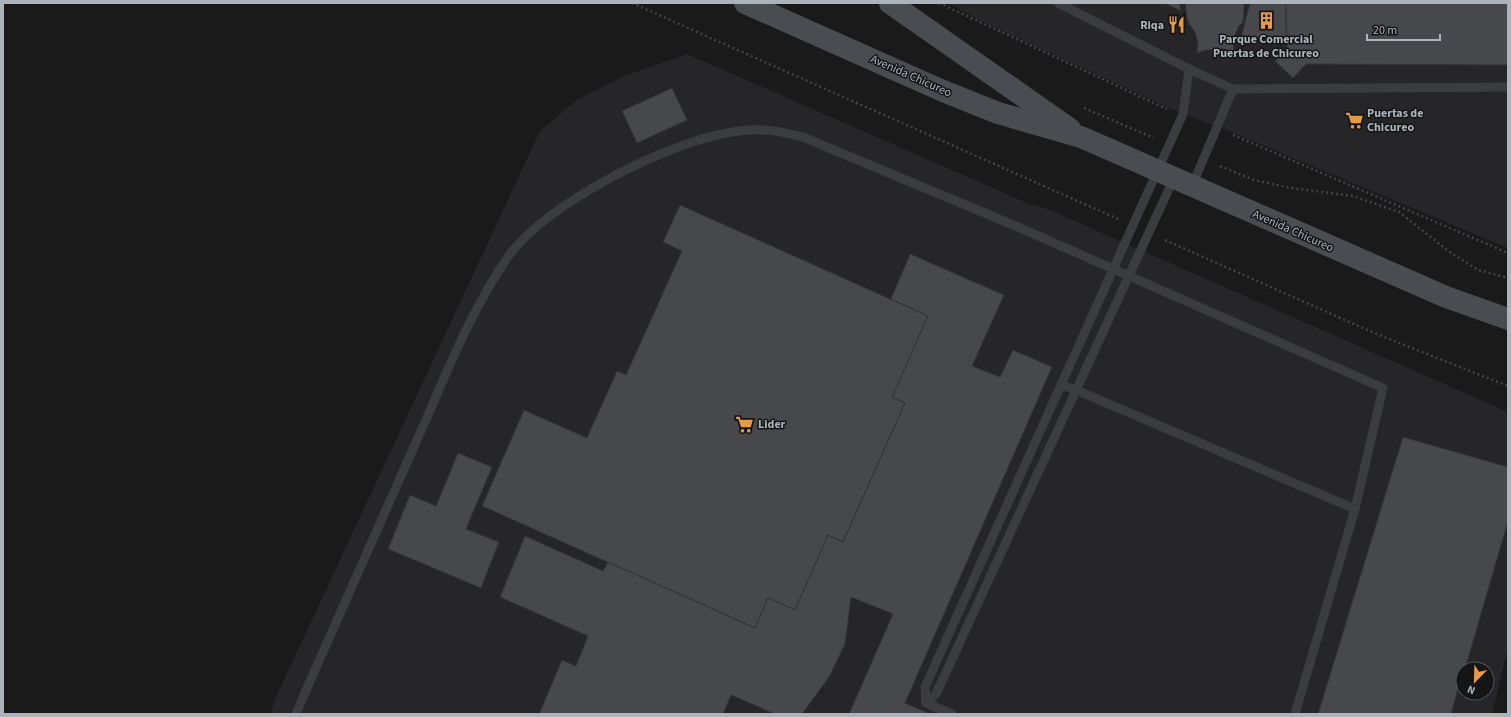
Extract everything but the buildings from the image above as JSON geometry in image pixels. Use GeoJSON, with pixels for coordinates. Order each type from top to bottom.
{"type":"FeatureCollection","features":[{"type":"Feature","properties":{"kind":"main road","name":"Avenida Chicureo"},"geometry":{"type":"LineString","coordinates":[[745,3],[943,91],[998,113],[1081,137],[1446,297],[1508,319]]}},
{"type":"Feature","properties":{"kind":"main road","name":"Avenida Chicureo"},"geometry":{"type":"LineString","coordinates":[[890,3],[1081,137]]}},
{"type":"Feature","properties":{"kind":"lane"},"geometry":{"type":"LineString","coordinates":[[1058,3],[1189,69],[1233,89],[1508,87]]}},
{"type":"Feature","properties":{"kind":"lane"},"geometry":{"type":"LineString","coordinates":[[926,703],[936,694],[1174,178],[1189,69]]}},
{"type":"Feature","properties":{"kind":"lane"},"geometry":{"type":"LineString","coordinates":[[926,703],[926,687],[1132,226],[1174,178],[1233,89]]}},
{"type":"Feature","properties":{"kind":"lane"},"geometry":{"type":"LineString","coordinates":[[296,714],[467,328],[486,292],[508,256],[530,230],[575,199],[626,170],[662,152],[702,138],[738,131],[768,129],[803,137],[1113,269],[1384,388],[1355,509],[1295,714]]}},
{"type":"Feature","properties":{"kind":"lane"},"geometry":{"type":"LineString","coordinates":[[1060,385],[1076,390],[1355,509]]}},
{"type":"Feature","properties":{"kind":"lane"},"geometry":{"type":"LineString","coordinates":[[926,703],[952,714]]}},
{"type":"Feature","properties":{"kind":"path"},"geometry":{"type":"LineString","coordinates":[[632,3],[1132,226]]}},
{"type":"Feature","properties":{"kind":"path"},"geometry":{"type":"LineString","coordinates":[[1148,232],[1374,333],[1508,386]]}},
{"type":"Feature","properties":{"kind":"shaded area","name":"Puertas de Chicureo"},"geometry":{"type":"Polygon","coordinates":[[[948,3],[1508,3],[1508,248],[1217,126],[1183,114],[989,25],[948,3]]]}},
{"type":"Feature","properties":{"kind":"shaded area"},"geometry":{"type":"Polygon","coordinates":[[[687,54],[1027,203],[1050,210],[1508,412],[1508,647],[1492,714],[271,714],[275,699],[540,131],[578,99],[624,76],[687,54]]]}},
{"type":"Feature","properties":{"kind":"place","name":"Parque Comercial Puertas de Chicureo"},"geometry":{"type":"Point","coordinates":[1266,20]}},
{"type":"Feature","properties":{"kind":"place","name":"Riqa"},"geometry":{"type":"Point","coordinates":[1177,25]}},
{"type":"Feature","properties":{"kind":"place","name":"Puertas de Chicureo"},"geometry":{"type":"Point","coordinates":[1354,120]}},
{"type":"Feature","properties":{"kind":"place","name":"Lider"},"geometry":{"type":"Point","coordinates":[745,424]}}]}
